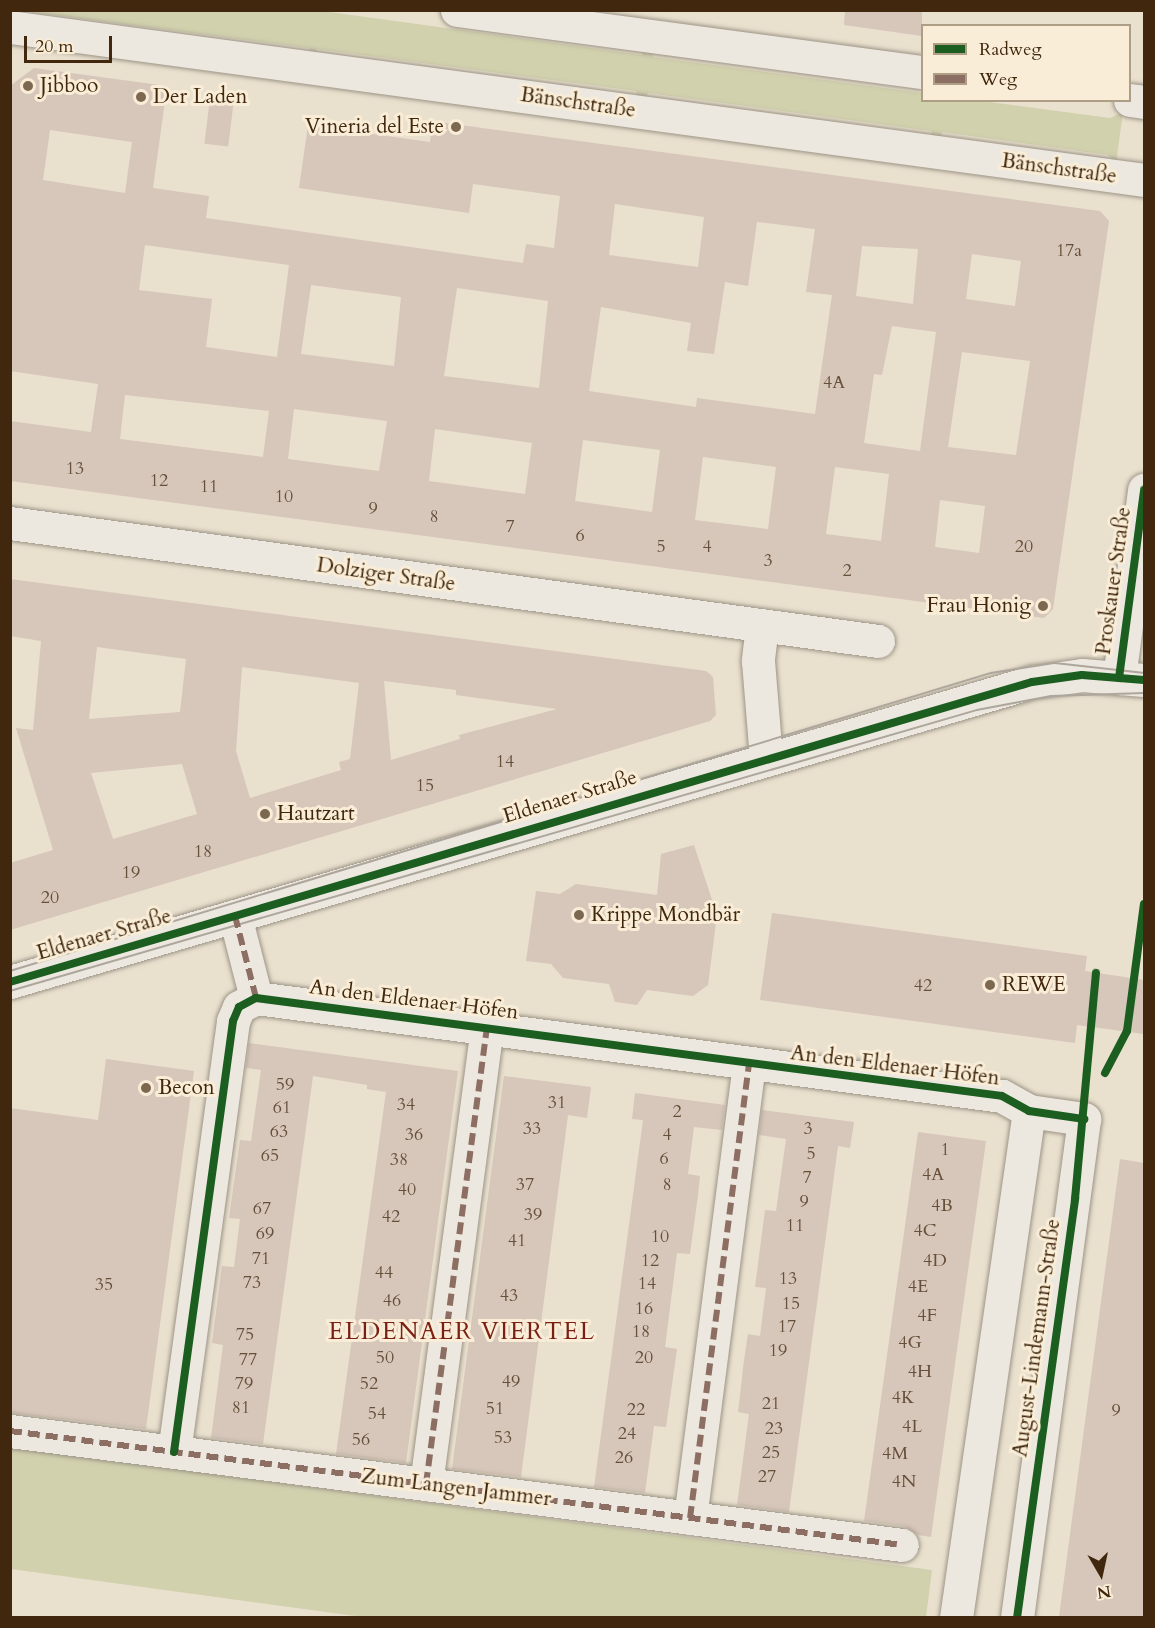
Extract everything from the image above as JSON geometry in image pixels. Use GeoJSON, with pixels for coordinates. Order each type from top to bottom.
{"type":"FeatureCollection","features":[{"type":"Feature","properties":{"kind":"street"},"geometry":{"type":"LineString","coordinates":[[457,10],[921,72]]}},
{"type":"Feature","properties":{"kind":"street","name":"Bänschstraße"},"geometry":{"type":"LineString","coordinates":[[10,27],[1144,180]]}},
{"type":"Feature","properties":{"kind":"street","name":"Proskauer Straße"},"geometry":{"type":"LineString","coordinates":[[1132,679],[1144,490]]}},
{"type":"Feature","properties":{"kind":"street","name":"Dolziger Straße"},"geometry":{"type":"LineString","coordinates":[[10,523],[878,640]]}},
{"type":"Feature","properties":{"kind":"street"},"geometry":{"type":"LineString","coordinates":[[762,626],[758,661],[766,758]]}},
{"type":"Feature","properties":{"kind":"street","name":"Eldenaer Straße"},"geometry":{"type":"LineString","coordinates":[[10,982],[766,758],[1053,677],[1132,679]]}},
{"type":"Feature","properties":{"kind":"street"},"geometry":{"type":"LineString","coordinates":[[174,1452],[233,1021],[239,1007],[256,998],[235,916]]}},
{"type":"Feature","properties":{"kind":"street","name":"An den Eldenaer Höfen"},"geometry":{"type":"LineString","coordinates":[[256,998],[487,1027],[748,1065],[1002,1096],[1029,1111]]}},
{"type":"Feature","properties":{"kind":"street","name":"An den Eldenaer Höfen"},"geometry":{"type":"LineString","coordinates":[[426,1484],[487,1027]]}},
{"type":"Feature","properties":{"kind":"street"},"geometry":{"type":"LineString","coordinates":[[690,1518],[748,1065]]}},
{"type":"Feature","properties":{"kind":"street","name":"August-Lindemann-Straße"},"geometry":{"type":"LineString","coordinates":[[956,1617],[1029,1111],[1084,1119],[1017,1617]]}},
{"type":"Feature","properties":{"kind":"street","name":"Zum Langen Jammer"},"geometry":{"type":"LineString","coordinates":[[10,1431],[902,1545]]}},
{"type":"Feature","properties":{"kind":"green space"},"geometry":{"type":"Polygon","coordinates":[[[23,11],[322,11],[642,55],[644,48],[652,49],[653,57],[921,93],[921,102],[990,102],[1110,118],[1123,112],[1116,164],[1108,155],[942,132],[940,139],[933,138],[931,131],[648,93],[645,100],[638,99],[636,91],[317,49],[316,56],[309,55],[309,48],[23,11]]]}},
{"type":"Feature","properties":{"kind":"green space"},"geometry":{"type":"Polygon","coordinates":[[[11,1447],[932,1570],[926,1617],[370,1618],[11,1569],[11,1447]]]}},
{"type":"Feature","properties":{"kind":"building"},"geometry":{"type":"Polygon","coordinates":[[[845,10],[922,10],[921,36],[844,25],[845,10]]]}},
{"type":"Feature","properties":{"kind":"building"},"geometry":{"type":"Polygon","coordinates":[[[34,68],[167,86],[153,188],[209,196],[206,218],[523,263],[526,244],[554,248],[560,196],[473,184],[469,213],[299,188],[308,125],[430,142],[432,121],[1100,211],[1109,221],[1053,609],[1044,618],[10,481],[10,421],[91,432],[98,384],[10,371],[10,86],[34,68]],[[50,130],[43,180],[125,193],[132,142],[50,130]],[[615,204],[609,255],[698,267],[704,217],[615,204]],[[757,222],[748,286],[725,282],[714,354],[687,351],[691,323],[601,307],[589,391],[696,407],[697,398],[815,414],[832,295],[806,292],[815,229],[757,222]],[[145,245],[139,290],[212,299],[206,347],[277,357],[289,265],[145,245]],[[862,246],[856,296],[913,304],[918,249],[862,246]],[[972,254],[966,299],[1015,306],[1021,261],[972,254]],[[311,285],[301,354],[394,366],[401,297],[311,285]],[[457,288],[444,376],[539,388],[548,301],[457,288]],[[892,326],[882,375],[874,374],[864,443],[920,451],[936,332],[892,326]],[[962,352],[948,447],[1016,455],[1030,361],[962,352]],[[125,395],[120,439],[263,457],[269,411],[125,395]],[[294,409],[288,459],[379,471],[387,421],[294,409]],[[435,429],[429,481],[525,494],[532,443],[435,429]],[[583,440],[575,501],[652,512],[660,450],[583,440]],[[703,457],[695,520],[768,529],[776,467],[703,457]],[[835,467],[826,534],[881,541],[889,474],[835,467]],[[940,500],[935,547],[979,553],[985,506],[940,500]]]}},
{"type":"Feature","properties":{"kind":"building"},"geometry":{"type":"Polygon","coordinates":[[[210,98],[234,101],[228,147],[204,144],[210,98]]]}},
{"type":"Feature","properties":{"kind":"building"},"geometry":{"type":"Polygon","coordinates":[[[10,579],[706,671],[713,677],[716,715],[710,721],[10,930],[10,863],[53,850],[16,728],[33,730],[41,641],[10,636],[10,579]],[[97,647],[89,719],[180,712],[186,659],[97,647]],[[242,667],[236,751],[250,798],[341,770],[339,762],[350,759],[359,683],[242,667]],[[384,681],[391,760],[460,739],[459,735],[557,709],[456,695],[456,690],[384,681]],[[182,764],[91,773],[113,839],[197,814],[182,764]]]}},
{"type":"Feature","properties":{"kind":"building"},"geometry":{"type":"Polygon","coordinates":[[[694,845],[717,915],[708,985],[693,996],[647,990],[637,1005],[615,1002],[609,984],[563,978],[551,964],[526,961],[536,891],[560,894],[576,884],[657,895],[661,854],[694,845]]]}},
{"type":"Feature","properties":{"kind":"building"},"geometry":{"type":"Polygon","coordinates":[[[772,913],[1087,956],[1085,971],[1144,980],[1144,1034],[1077,1025],[1075,1043],[760,1000],[772,913]]]}},
{"type":"Feature","properties":{"kind":"building"},"geometry":{"type":"Polygon","coordinates":[[[249,1043],[458,1071],[406,1463],[336,1454],[386,1092],[367,1089],[367,1085],[313,1076],[263,1444],[211,1438],[223,1345],[212,1343],[222,1266],[234,1267],[240,1219],[229,1218],[240,1140],[251,1141],[261,1070],[246,1068],[249,1043]]]}},
{"type":"Feature","properties":{"kind":"building"},"geometry":{"type":"Polygon","coordinates":[[[106,1059],[194,1071],[146,1429],[10,1413],[10,1108],[98,1120],[106,1059]]]}},
{"type":"Feature","properties":{"kind":"building"},"geometry":{"type":"Polygon","coordinates":[[[504,1076],[591,1087],[587,1118],[568,1115],[521,1477],[452,1469],[504,1076]]]}},
{"type":"Feature","properties":{"kind":"building"},"geometry":{"type":"Polygon","coordinates":[[[635,1093],[725,1105],[722,1130],[694,1127],[688,1174],[700,1176],[698,1195],[690,1254],[677,1253],[665,1347],[677,1349],[666,1427],[654,1426],[645,1493],[594,1487],[643,1120],[632,1119],[635,1093]]]}},
{"type":"Feature","properties":{"kind":"building"},"geometry":{"type":"Polygon","coordinates":[[[762,1110],[854,1122],[850,1148],[838,1146],[789,1512],[737,1505],[749,1414],[738,1412],[744,1360],[748,1334],[760,1336],[766,1288],[755,1287],[765,1210],[776,1211],[786,1139],[759,1135],[762,1110]]]}},
{"type":"Feature","properties":{"kind":"building"},"geometry":{"type":"Polygon","coordinates":[[[918,1132],[986,1141],[931,1537],[918,1535],[904,1526],[864,1521],[918,1132]]]}},
{"type":"Feature","properties":{"kind":"building"},"geometry":{"type":"Polygon","coordinates":[[[1120,1159],[1144,1163],[1144,1617],[1059,1617],[1120,1159]]]}},
{"type":"Feature","properties":{"kind":"tram line"},"geometry":{"type":"LineString","coordinates":[[10,971],[991,673],[1055,663],[1144,673]]}},
{"type":"Feature","properties":{"kind":"tram line"},"geometry":{"type":"LineString","coordinates":[[10,991],[977,710],[1051,696],[1144,693]]}},
{"type":"Feature","properties":{"kind":"marked path"},"geometry":{"type":"LineString","coordinates":[[235,916],[256,998]]}},
{"type":"Feature","properties":{"kind":"marked path"},"geometry":{"type":"LineString","coordinates":[[426,1484],[487,1027]]}},
{"type":"Feature","properties":{"kind":"marked path"},"geometry":{"type":"LineString","coordinates":[[690,1518],[749,1065]]}},
{"type":"Feature","properties":{"kind":"marked path"},"geometry":{"type":"LineString","coordinates":[[10,1431],[902,1545]]}},
{"type":"Feature","properties":{"kind":"cycle path"},"geometry":{"type":"LineString","coordinates":[[1119,678],[1144,490]]}},
{"type":"Feature","properties":{"kind":"cycle path"},"geometry":{"type":"LineString","coordinates":[[10,982],[1032,682],[1082,675],[1144,680]]}},
{"type":"Feature","properties":{"kind":"cycle path"},"geometry":{"type":"LineString","coordinates":[[1105,1073],[1127,1031],[1144,904]]}},
{"type":"Feature","properties":{"kind":"cycle path"},"geometry":{"type":"LineString","coordinates":[[1017,1618],[1075,1199],[1096,973]]}},
{"type":"Feature","properties":{"kind":"cycle path"},"geometry":{"type":"LineString","coordinates":[[174,1452],[233,1021],[239,1007],[256,998],[1002,1096],[1029,1111],[1084,1119]]}},
{"type":"Feature","properties":{"kind":"place","name":"Jibboo"},"geometry":{"type":"Point","coordinates":[28,86]}},
{"type":"Feature","properties":{"kind":"place","name":"Der Laden"},"geometry":{"type":"Point","coordinates":[141,97]}},
{"type":"Feature","properties":{"kind":"place","name":"Vineria del Este"},"geometry":{"type":"Point","coordinates":[456,127]}},
{"type":"Feature","properties":{"kind":"place","name":"Frau Honig"},"geometry":{"type":"Point","coordinates":[1043,606]}},
{"type":"Feature","properties":{"kind":"place","name":"Hautzart"},"geometry":{"type":"Point","coordinates":[265,814]}},
{"type":"Feature","properties":{"kind":"place","name":"Krippe Mondbär"},"geometry":{"type":"Point","coordinates":[579,915]}},
{"type":"Feature","properties":{"kind":"place","name":"REWE"},"geometry":{"type":"Point","coordinates":[990,985]}},
{"type":"Feature","properties":{"kind":"place","name":"Becon"},"geometry":{"type":"Point","coordinates":[146,1088]}},
{"type":"Feature","properties":{"kind":"district","name":"ELDENAER VIERTEL"},"geometry":{"type":"Point","coordinates":[462,1332]}}]}
